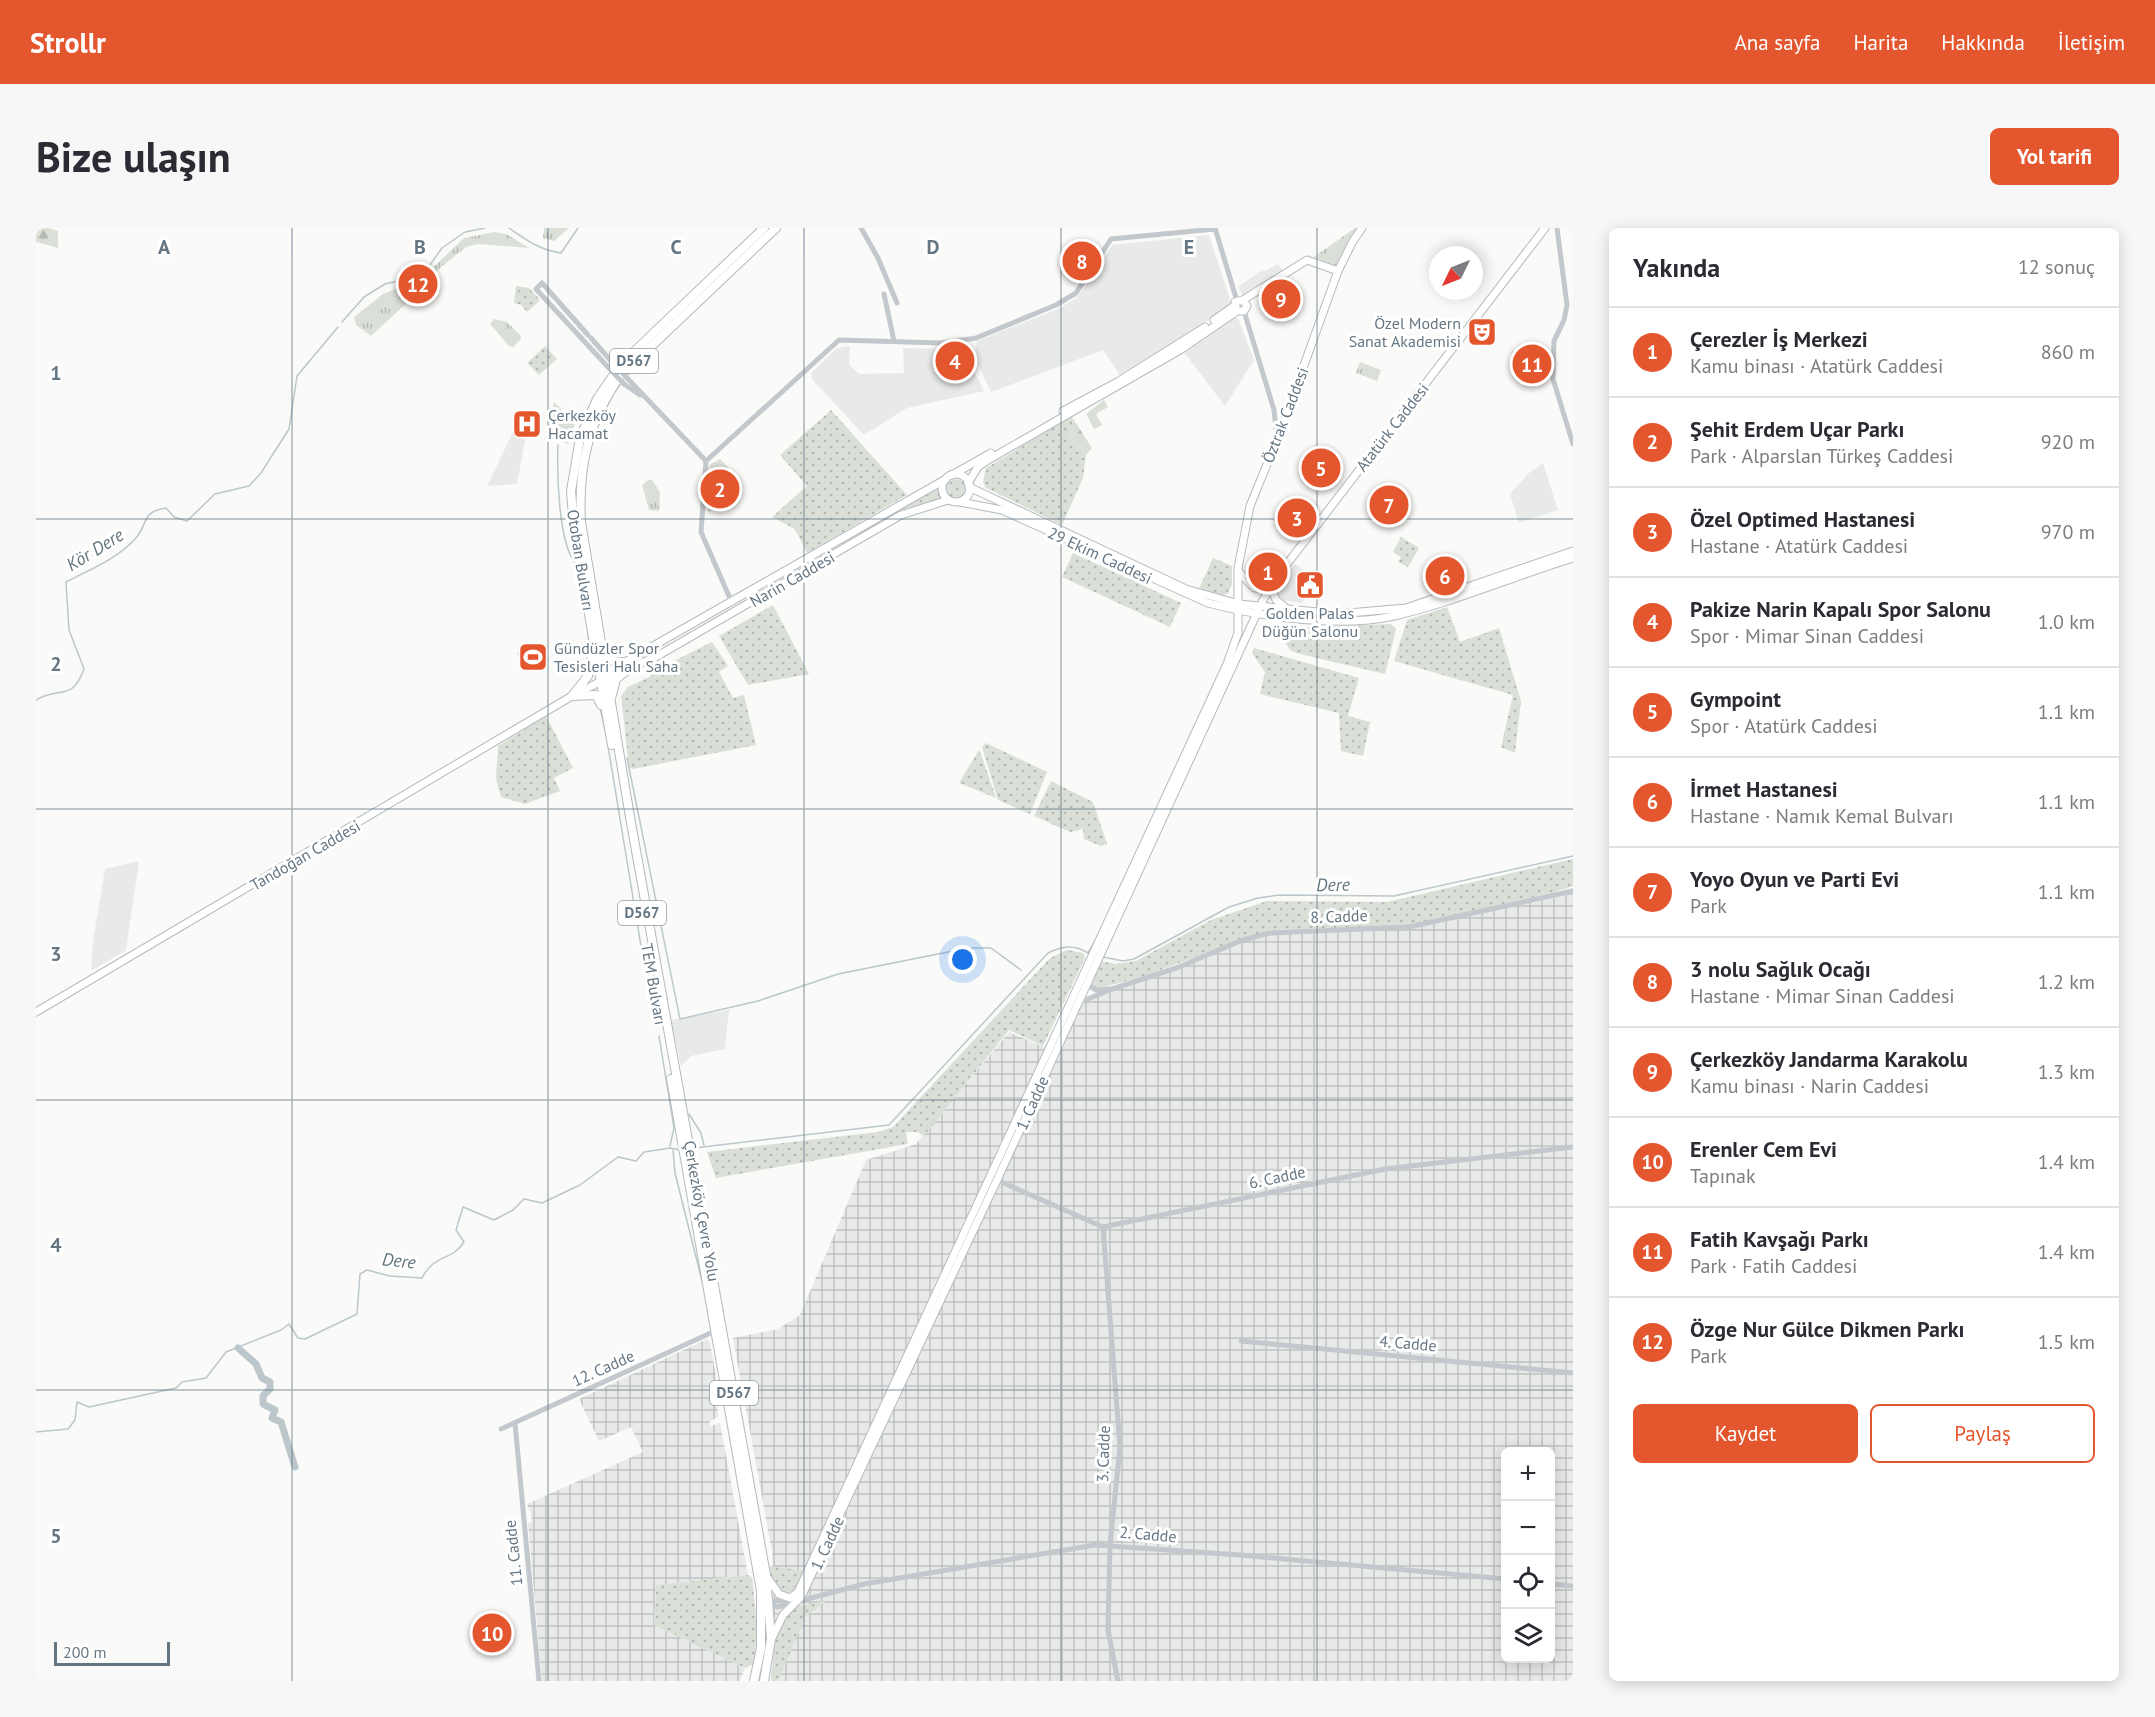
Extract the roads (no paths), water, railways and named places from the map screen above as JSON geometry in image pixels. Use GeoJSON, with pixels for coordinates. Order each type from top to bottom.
{"type":"FeatureCollection","features":[{"type":"Feature","properties":{"kind":"highway","name":"Otoban Bulvarı"},"geometry":{"type":"LineString","coordinates":[[603,678],[574,529],[572,491],[574,460],[588,416],[605,385],[640,344],[764,228]]}},
{"type":"Feature","properties":{"kind":"highway","name":"Otoban Bulvarı"},"geometry":{"type":"LineString","coordinates":[[603,678],[603,648],[581,522],[579,493],[585,448],[596,415],[612,387],[631,363],[776,228]]}},
{"type":"Feature","properties":{"kind":"highway"},"geometry":{"type":"LineString","coordinates":[[572,696],[588,676],[592,664],[591,625]]}},
{"type":"Feature","properties":{"kind":"highway"},"geometry":{"type":"LineString","coordinates":[[603,648],[610,660],[627,666],[616,679],[612,714]]}},
{"type":"Feature","properties":{"kind":"highway","name":"D567"},"geometry":{"type":"LineString","coordinates":[[603,678],[612,714]]}},
{"type":"Feature","properties":{"kind":"highway","name":"TEM Bulvarı"},"geometry":{"type":"LineString","coordinates":[[603,678],[608,725],[686,1143]]}},
{"type":"Feature","properties":{"kind":"highway"},"geometry":{"type":"LineString","coordinates":[[572,696],[596,695],[608,725]]}},
{"type":"Feature","properties":{"kind":"highway","name":"Çerkezköy Çevre Yolu"},"geometry":{"type":"LineString","coordinates":[[612,714],[688,1155],[766,1575],[767,1608]]}},
{"type":"Feature","properties":{"kind":"highway","name":"Çerkezköy Çevre Yolu"},"geometry":{"type":"LineString","coordinates":[[692,1177],[716,1331]]}},
{"type":"Feature","properties":{"kind":"highway","name":"D567"},"geometry":{"type":"LineString","coordinates":[[716,1331],[761,1591],[767,1608],[771,1639],[764,1681]]}},
{"type":"Feature","properties":{"kind":"highway","name":"D567"},"geometry":{"type":"LineString","coordinates":[[754,1681],[759,1666],[767,1608]]}},
{"type":"Feature","properties":{"kind":"main road","name":"Öztrak Caddesi"},"geometry":{"type":"LineString","coordinates":[[1239,607],[1239,572],[1250,506],[1277,440],[1338,272],[1353,240],[1362,228]]}},
{"type":"Feature","properties":{"kind":"main road","name":"Atatürk Caddesi"},"geometry":{"type":"LineString","coordinates":[[1258,609],[1277,577],[1545,228]]}},
{"type":"Feature","properties":{"kind":"main road"},"geometry":{"type":"LineString","coordinates":[[969,485],[960,475],[949,477],[942,490],[948,500],[960,502],[968,494],[969,485],[978,467],[988,460],[1180,350],[1258,292],[1307,260],[1338,272]]}},
{"type":"Feature","properties":{"kind":"main road","name":"Narin Caddesi"},"geometry":{"type":"LineString","coordinates":[[627,666],[1167,352],[1240,306]]}},
{"type":"Feature","properties":{"kind":"main road","name":"29 Ekim Caddesi"},"geometry":{"type":"LineString","coordinates":[[969,485],[1186,589],[1223,604]]}},
{"type":"Feature","properties":{"kind":"main road","name":"Narin Caddesi"},"geometry":{"type":"LineString","coordinates":[[627,666],[639,665],[650,660],[901,515],[948,500]]}},
{"type":"Feature","properties":{"kind":"main road","name":"29 Ekim Caddesi"},"geometry":{"type":"LineString","coordinates":[[960,502],[1002,510],[1190,597],[1258,609]]}},
{"type":"Feature","properties":{"kind":"main road"},"geometry":{"type":"LineString","coordinates":[[1394,612],[1573,551]]}},
{"type":"Feature","properties":{"kind":"main road"},"geometry":{"type":"LineString","coordinates":[[1250,628],[1259,619],[1274,615],[1337,617],[1394,612],[1573,558]]}},
{"type":"Feature","properties":{"kind":"main road"},"geometry":{"type":"LineString","coordinates":[[1239,572],[1250,586],[1257,589],[1267,586],[1277,577]]}},
{"type":"Feature","properties":{"kind":"main road"},"geometry":{"type":"LineString","coordinates":[[1238,584],[1233,597],[1223,604],[1233,615],[1238,628]]}},
{"type":"Feature","properties":{"kind":"main road"},"geometry":{"type":"LineString","coordinates":[[1271,587],[1276,600],[1288,609]]}},
{"type":"Feature","properties":{"kind":"main road","name":"1. Cadde"},"geometry":{"type":"LineString","coordinates":[[803,1597],[1227,664],[1238,628],[1239,607]]}},
{"type":"Feature","properties":{"kind":"main road"},"geometry":{"type":"LineString","coordinates":[[1258,609],[1288,609],[1337,617]]}},
{"type":"Feature","properties":{"kind":"main road"},"geometry":{"type":"LineString","coordinates":[[1258,609],[1274,615]]}},
{"type":"Feature","properties":{"kind":"main road","name":"1. Cadde"},"geometry":{"type":"LineString","coordinates":[[1099,947],[1258,609]]}},
{"type":"Feature","properties":{"kind":"main road","name":"Tandoğan Caddesi"},"geometry":{"type":"LineString","coordinates":[[36,1012],[572,696],[627,666]]}},
{"type":"Feature","properties":{"kind":"main road","name":"1. Cadde"},"geometry":{"type":"LineString","coordinates":[[803,1597],[1089,978],[1094,958]]}},
{"type":"Feature","properties":{"kind":"main road"},"geometry":{"type":"LineString","coordinates":[[766,1575],[779,1594],[792,1601]]}},
{"type":"Feature","properties":{"kind":"main road"},"geometry":{"type":"LineString","coordinates":[[771,1639],[792,1601],[803,1597]]}},
{"type":"Feature","properties":{"kind":"street"},"geometry":{"type":"LineString","coordinates":[[863,228],[875,249],[897,303],[875,249]]}},
{"type":"Feature","properties":{"kind":"street"},"geometry":{"type":"LineString","coordinates":[[1557,228],[1567,305],[1554,341],[1551,380],[1573,444]]}},
{"type":"Feature","properties":{"kind":"street"},"geometry":{"type":"LineString","coordinates":[[732,603],[701,532],[706,460],[839,340],[961,342],[1056,305],[1078,292],[1111,239],[1215,229],[1274,410],[1277,440]]}},
{"type":"Feature","properties":{"kind":"street"},"geometry":{"type":"LineString","coordinates":[[609,364],[590,336],[542,283],[536,289],[609,364],[626,381],[650,402],[706,460]]}},
{"type":"Feature","properties":{"kind":"street"},"geometry":{"type":"LineString","coordinates":[[884,294],[894,341]]}},
{"type":"Feature","properties":{"kind":"street"},"geometry":{"type":"LineString","coordinates":[[646,653],[650,660]]}},
{"type":"Feature","properties":{"kind":"street","name":"8. Cadde"},"geometry":{"type":"LineString","coordinates":[[1077,1004],[1240,941],[1269,933],[1408,927],[1573,891]]}},
{"type":"Feature","properties":{"kind":"street"},"geometry":{"type":"LineString","coordinates":[[1089,978],[1091,987],[1096,990],[1112,989]]}},
{"type":"Feature","properties":{"kind":"street","name":"6. Cadde"},"geometry":{"type":"LineString","coordinates":[[1103,1227],[1385,1169],[1573,1147]]}},
{"type":"Feature","properties":{"kind":"street"},"geometry":{"type":"LineString","coordinates":[[997,1179],[1103,1227]]}},
{"type":"Feature","properties":{"kind":"street","name":"3. Cadde"},"geometry":{"type":"LineString","coordinates":[[1103,1227],[1120,1447],[1110,1545],[1108,1630],[1118,1681]]}},
{"type":"Feature","properties":{"kind":"street","name":"12. Cadde"},"geometry":{"type":"LineString","coordinates":[[501,1429],[716,1331]]}},
{"type":"Feature","properties":{"kind":"street","name":"4. Cadde"},"geometry":{"type":"LineString","coordinates":[[1241,1341],[1573,1373]]}},
{"type":"Feature","properties":{"kind":"street","name":"11. Cadde"},"geometry":{"type":"LineString","coordinates":[[515,1423],[539,1681]]}},
{"type":"Feature","properties":{"kind":"street","name":"2. Cadde"},"geometry":{"type":"LineString","coordinates":[[803,1597],[913,1575],[1095,1545],[1501,1579]]}},
{"type":"Feature","properties":{"kind":"street"},"geometry":{"type":"LineString","coordinates":[[1555,1584],[1573,1586]]}},
{"type":"Feature","properties":{"kind":"street"},"geometry":{"type":"LineString","coordinates":[[767,1608],[792,1601]]}},
{"type":"Feature","properties":{"kind":"waterway","name":"Kör Dere"},"geometry":{"type":"LineString","coordinates":[[342,322],[364,297],[385,284],[415,277],[427,269],[442,248],[465,232],[485,228]]}},
{"type":"Feature","properties":{"kind":"waterway","name":"Kör Dere"},"geometry":{"type":"LineString","coordinates":[[509,228],[540,247],[561,253],[578,228]]}},
{"type":"Feature","properties":{"kind":"waterway","name":"Kör Dere"},"geometry":{"type":"LineString","coordinates":[[36,700],[70,690],[75,686],[84,669],[69,630],[66,582],[102,564],[128,546],[139,534],[152,512],[166,508],[174,517],[187,521],[215,494],[249,486],[261,473],[289,429],[297,376],[338,327]]}},
{"type":"Feature","properties":{"kind":"waterway"},"geometry":{"type":"LineString","coordinates":[[558,445],[562,525],[565,541],[576,564]]}},
{"type":"Feature","properties":{"kind":"waterway"},"geometry":{"type":"LineString","coordinates":[[587,625],[590,653]]}},
{"type":"Feature","properties":{"kind":"waterway"},"geometry":{"type":"LineString","coordinates":[[600,708],[607,738]]}},
{"type":"Feature","properties":{"kind":"waterway"},"geometry":{"type":"LineString","coordinates":[[608,746],[641,946]]}},
{"type":"Feature","properties":{"kind":"waterway"},"geometry":{"type":"LineString","coordinates":[[627,758],[680,1019],[758,1001],[838,974],[968,948],[991,948],[1021,970]]}},
{"type":"Feature","properties":{"kind":"waterway","name":"Dere"},"geometry":{"type":"LineString","coordinates":[[1103,957],[1123,961],[1134,959],[1229,907],[1258,898],[1280,895],[1394,896],[1573,856]]}},
{"type":"Feature","properties":{"kind":"waterway"},"geometry":{"type":"LineString","coordinates":[[694,1148],[889,1125],[1048,953],[1068,947],[1078,948],[1088,953],[1099,934]]}},
{"type":"Feature","properties":{"kind":"waterway"},"geometry":{"type":"LineString","coordinates":[[659,1036],[674,1128],[670,1146]]}},
{"type":"Feature","properties":{"kind":"waterway"},"geometry":{"type":"LineString","coordinates":[[689,1114],[701,1133],[704,1145]]}},
{"type":"Feature","properties":{"kind":"waterway","name":"Dere"},"geometry":{"type":"LineString","coordinates":[[36,1432],[68,1429],[75,1420],[77,1402],[89,1407],[176,1388],[182,1382],[206,1378],[226,1352],[281,1330],[289,1324],[298,1338],[305,1339],[357,1314],[360,1274],[367,1270],[390,1276],[422,1278],[432,1265],[454,1253],[464,1242],[456,1230],[463,1207],[494,1220],[513,1210],[524,1199],[542,1203],[580,1185],[618,1157],[636,1161],[644,1152],[670,1148],[680,1150]]}},
{"type":"Feature","properties":{"kind":"waterway"},"geometry":{"type":"LineString","coordinates":[[673,1150],[675,1173],[703,1285]]}},
{"type":"Feature","properties":{"kind":"waterway"},"geometry":{"type":"LineString","coordinates":[[238,1348],[256,1364],[262,1378],[270,1382],[270,1389],[263,1396],[263,1404],[275,1410],[272,1418],[281,1422],[295,1467]]}},
{"type":"Feature","properties":{"kind":"place","name":"3 nolu Sağlık Ocağı"},"geometry":{"type":"Point","coordinates":[1082,261]}},
{"type":"Feature","properties":{"kind":"place","name":"Özge Nur Gülce Dikmen Parkı"},"geometry":{"type":"Point","coordinates":[418,284]}},
{"type":"Feature","properties":{"kind":"place","name":"Çerkezköy Jandarma Karakolu"},"geometry":{"type":"Point","coordinates":[1281,299]}},
{"type":"Feature","properties":{"kind":"place","name":"Özel Modern Sanat Akademisi"},"geometry":{"type":"Point","coordinates":[1482,332]}},
{"type":"Feature","properties":{"kind":"place","name":"Pakize Narin Kapalı Spor Salonu"},"geometry":{"type":"Point","coordinates":[955,361]}},
{"type":"Feature","properties":{"kind":"place","name":"Fatih Kavşağı Parkı"},"geometry":{"type":"Point","coordinates":[1532,364]}},
{"type":"Feature","properties":{"kind":"place","name":"Çerkezköy Hacamat"},"geometry":{"type":"Point","coordinates":[527,424]}},
{"type":"Feature","properties":{"kind":"place","name":"Gympoint"},"geometry":{"type":"Point","coordinates":[1321,468]}},
{"type":"Feature","properties":{"kind":"place","name":"Şehit Erdem Uçar Parkı"},"geometry":{"type":"Point","coordinates":[720,489]}},
{"type":"Feature","properties":{"kind":"place","name":"Yoyo Oyun ve Parti Evi"},"geometry":{"type":"Point","coordinates":[1389,505]}},
{"type":"Feature","properties":{"kind":"place","name":"Özel Optimed Hastanesi"},"geometry":{"type":"Point","coordinates":[1297,518]}},
{"type":"Feature","properties":{"kind":"place","name":"Çerezler İş Merkezi"},"geometry":{"type":"Point","coordinates":[1268,572]}},
{"type":"Feature","properties":{"kind":"place","name":"İrmet Hastanesi"},"geometry":{"type":"Point","coordinates":[1445,576]}},
{"type":"Feature","properties":{"kind":"place","name":"Golden Palas Düğün Salonu"},"geometry":{"type":"Point","coordinates":[1310,585]}},
{"type":"Feature","properties":{"kind":"place","name":"Gündüzler Spor Tesisleri Halı Saha"},"geometry":{"type":"Point","coordinates":[533,657]}},
{"type":"Feature","properties":{"kind":"place","name":"Erenler Cem Evi"},"geometry":{"type":"Point","coordinates":[492,1633]}}]}
